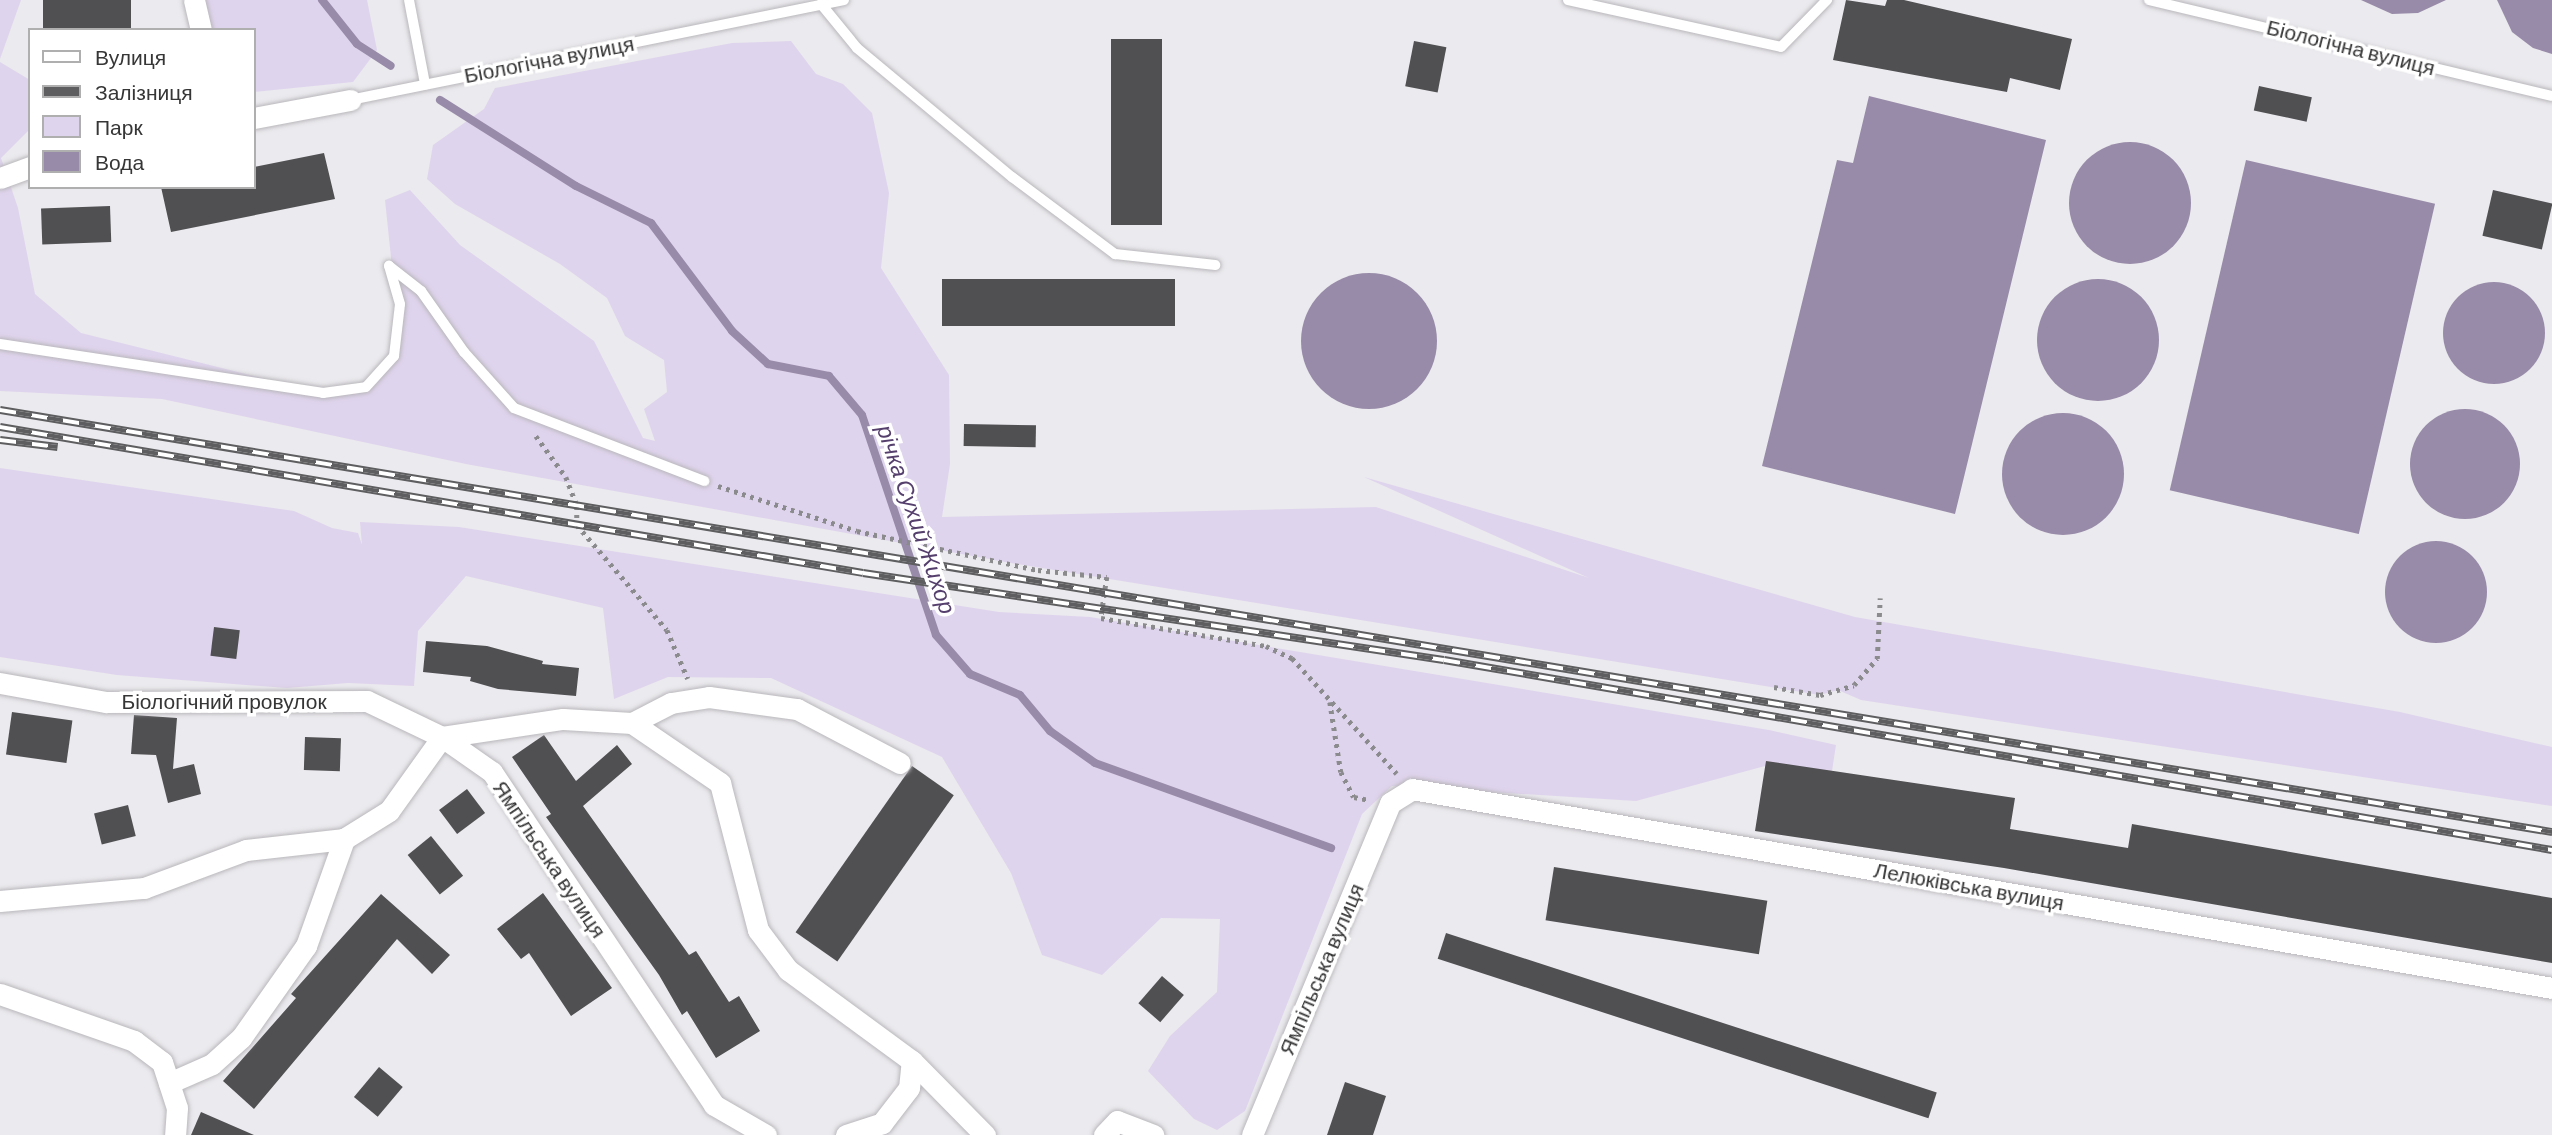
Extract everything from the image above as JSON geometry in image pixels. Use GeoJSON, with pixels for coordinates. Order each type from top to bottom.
{"type":"FeatureCollection","features":[{"type":"Feature","properties":{"kind":"street"},"geometry":{"type":"LineString","coordinates":[[194,0],[201,28]]}},
{"type":"Feature","properties":{"kind":"street","name":"Біологічна вулиця"},"geometry":{"type":"LineString","coordinates":[[256,118],[350,100]]}},
{"type":"Feature","properties":{"kind":"street"},"geometry":{"type":"LineString","coordinates":[[0,178],[28,168]]}},
{"type":"Feature","properties":{"kind":"street","name":"Біологічний провулок"},"geometry":{"type":"LineString","coordinates":[[0,683],[106,702],[367,701],[442,737]]}},
{"type":"Feature","properties":{"kind":"street"},"geometry":{"type":"LineString","coordinates":[[0,901],[144,888],[246,850],[344,839],[389,811],[442,737],[563,719],[632,723],[671,703],[709,697],[797,709],[900,763]]}},
{"type":"Feature","properties":{"kind":"street"},"geometry":{"type":"LineString","coordinates":[[632,723],[720,783],[758,930],[788,970],[912,1061],[985,1135]]}},
{"type":"Feature","properties":{"kind":"street","name":"Ямпільська вулиця"},"geometry":{"type":"LineString","coordinates":[[442,737],[492,772],[714,1105],[766,1135]]}},
{"type":"Feature","properties":{"kind":"street"},"geometry":{"type":"LineString","coordinates":[[1390,803],[1412,789]]}},
{"type":"Feature","properties":{"kind":"street","name":"Лелюківська вулиця"},"geometry":{"type":"LineString","coordinates":[[1412,789],[2552,988]]}},
{"type":"Feature","properties":{"kind":"street","name":"Ямпільська вулиця"},"geometry":{"type":"LineString","coordinates":[[1252,1135],[1390,803]]}},
{"type":"Feature","properties":{"kind":"street"},"geometry":{"type":"LineString","coordinates":[[169,1083],[212,1063],[241,1038],[306,946],[344,839]]}},
{"type":"Feature","properties":{"kind":"street"},"geometry":{"type":"LineString","coordinates":[[0,994],[134,1041],[162,1062],[177,1108],[175,1135]]}},
{"type":"Feature","properties":{"kind":"street"},"geometry":{"type":"LineString","coordinates":[[845,1135],[882,1123],[909,1088],[912,1061]]}},
{"type":"Feature","properties":{"kind":"street"},"geometry":{"type":"LineString","coordinates":[[1104,1135],[1117,1121],[1153,1135]]}},
{"type":"Feature","properties":{"kind":"lane"},"geometry":{"type":"LineString","coordinates":[[409,0],[425,84]]}},
{"type":"Feature","properties":{"kind":"lane","name":"Біологічна вулиця"},"geometry":{"type":"LineString","coordinates":[[350,100],[844,0]]}},
{"type":"Feature","properties":{"kind":"lane"},"geometry":{"type":"LineString","coordinates":[[1568,0],[1781,47],[1827,0]]}},
{"type":"Feature","properties":{"kind":"lane","name":"Біологічна вулиця"},"geometry":{"type":"LineString","coordinates":[[2149,0],[2552,96]]}},
{"type":"Feature","properties":{"kind":"lane"},"geometry":{"type":"LineString","coordinates":[[821,4],[857,48],[1012,177],[1115,254],[1215,265]]}},
{"type":"Feature","properties":{"kind":"lane"},"geometry":{"type":"LineString","coordinates":[[0,344],[323,393],[366,387],[394,356],[400,304],[389,266],[421,292],[464,352],[514,408],[704,481]]}},
{"type":"Feature","properties":{"kind":"path"},"geometry":{"type":"LineString","coordinates":[[514,408],[566,477],[577,506],[577,525],[667,630],[691,686]]}},
{"type":"Feature","properties":{"kind":"path"},"geometry":{"type":"LineString","coordinates":[[704,481],[884,536],[1038,570],[1107,577],[1101,618],[1266,646],[1292,658],[1314,678],[1330,702],[1412,789]]}},
{"type":"Feature","properties":{"kind":"path"},"geometry":{"type":"LineString","coordinates":[[1774,687],[1820,695],[1854,685],[1877,659],[1880,598]]}},
{"type":"Feature","properties":{"kind":"path"},"geometry":{"type":"LineString","coordinates":[[1330,702],[1341,772],[1354,797],[1390,803]]}},
{"type":"Feature","properties":{"kind":"green space"},"geometry":{"type":"Polygon","coordinates":[[[0,0],[21,0],[0,59],[0,0]]]}},
{"type":"Feature","properties":{"kind":"green space"},"geometry":{"type":"Polygon","coordinates":[[[195,0],[367,0],[377,50],[353,82],[256,92],[256,28],[204,28],[195,0]]]}},
{"type":"Feature","properties":{"kind":"green space"},"geometry":{"type":"Polygon","coordinates":[[[791,41],[816,74],[843,84],[872,113],[889,193],[881,268],[949,375],[950,464],[942,517],[1376,507],[1589,578],[1364,477],[1855,617],[2400,712],[2552,747],[2552,806],[1861,700],[1838,690],[1820,695],[1011,563],[466,464],[162,399],[0,391],[0,62],[28,79],[28,131],[1,158],[18,208],[35,294],[81,333],[323,393],[366,387],[394,356],[398,324],[385,200],[410,190],[460,245],[594,341],[643,438],[655,441],[644,409],[667,392],[664,360],[625,336],[607,298],[560,264],[455,204],[427,179],[433,145],[484,109],[495,88],[732,43],[791,41]]]}},
{"type":"Feature","properties":{"kind":"green space"},"geometry":{"type":"Polygon","coordinates":[[[0,468],[294,511],[332,528],[358,533],[362,545],[360,522],[459,527],[999,612],[1090,617],[1769,730],[1836,745],[1832,771],[1765,766],[1636,801],[1392,786],[1362,814],[1245,1111],[1217,1130],[1194,1119],[1148,1071],[1170,1036],[1217,992],[1220,919],[1161,918],[1102,975],[1042,955],[1011,873],[942,757],[771,678],[668,677],[614,699],[603,608],[466,576],[418,631],[414,686],[348,683],[287,688],[117,675],[0,657],[0,468]]]}},
{"type":"Feature","properties":{"kind":"water"},"geometry":{"type":"Polygon","coordinates":[[[2361,0],[2446,0],[2418,13],[2392,14],[2361,0]]]}},
{"type":"Feature","properties":{"kind":"water"},"geometry":{"type":"Polygon","coordinates":[[[2497,0],[2552,0],[2552,54],[2533,48],[2512,32],[2497,0]]]}},
{"type":"Feature","properties":{"kind":"water"},"geometry":{"type":"Polygon","coordinates":[[[1869,96],[2046,140],[1955,514],[1762,466],[1837,160],[1853,163],[1869,96]]]}},
{"type":"Feature","properties":{"kind":"water"},"geometry":{"type":"Polygon","coordinates":[[[2130,142],[2153,147],[2173,160],[2186,180],[2191,203],[2186,226],[2173,246],[2153,259],[2130,264],[2107,259],[2087,246],[2074,226],[2069,203],[2074,180],[2087,160],[2107,147],[2130,142]]]}},
{"type":"Feature","properties":{"kind":"water"},"geometry":{"type":"Polygon","coordinates":[[[2246,160],[2435,204],[2359,534],[2170,490],[2246,160]]]}},
{"type":"Feature","properties":{"kind":"water"},"geometry":{"type":"Polygon","coordinates":[[[1369,273],[1395,278],[1417,293],[1432,315],[1437,341],[1432,367],[1417,389],[1395,404],[1369,409],[1343,404],[1321,389],[1306,367],[1301,341],[1306,315],[1321,293],[1343,278],[1369,273]]]}},
{"type":"Feature","properties":{"kind":"water"},"geometry":{"type":"Polygon","coordinates":[[[2098,279],[2121,284],[2141,297],[2154,317],[2159,340],[2154,363],[2141,383],[2121,396],[2098,401],[2075,396],[2055,383],[2042,363],[2037,340],[2042,317],[2055,297],[2075,284],[2098,279]]]}},
{"type":"Feature","properties":{"kind":"water"},"geometry":{"type":"Polygon","coordinates":[[[2494,282],[2513,286],[2530,297],[2541,314],[2545,333],[2541,352],[2530,369],[2513,380],[2494,384],[2475,380],[2458,369],[2447,352],[2443,333],[2447,314],[2458,297],[2475,286],[2494,282]]]}},
{"type":"Feature","properties":{"kind":"water"},"geometry":{"type":"Polygon","coordinates":[[[2465,409],[2486,413],[2504,425],[2516,443],[2520,464],[2516,485],[2504,503],[2486,515],[2465,519],[2444,515],[2426,503],[2414,485],[2410,464],[2414,443],[2426,425],[2444,413],[2465,409]]]}},
{"type":"Feature","properties":{"kind":"water"},"geometry":{"type":"Polygon","coordinates":[[[2063,413],[2086,418],[2106,431],[2119,451],[2124,474],[2119,497],[2106,517],[2086,530],[2063,535],[2040,530],[2020,517],[2007,497],[2002,474],[2007,451],[2020,431],[2040,418],[2063,413]]]}},
{"type":"Feature","properties":{"kind":"water"},"geometry":{"type":"Polygon","coordinates":[[[2436,541],[2455,545],[2472,556],[2483,573],[2487,592],[2483,611],[2472,628],[2455,639],[2436,643],[2417,639],[2400,628],[2389,611],[2385,592],[2389,573],[2400,556],[2417,545],[2436,541]]]}},
{"type":"Feature","properties":{"kind":"building"},"geometry":{"type":"Polygon","coordinates":[[[43,0],[131,0],[131,28],[43,28],[43,0]]]}},
{"type":"Feature","properties":{"kind":"building"},"geometry":{"type":"Polygon","coordinates":[[[1846,0],[1885,6],[1887,0],[1904,0],[2072,39],[2060,90],[2010,78],[2007,92],[1833,60],[1846,0]]]}},
{"type":"Feature","properties":{"kind":"building"},"geometry":{"type":"Polygon","coordinates":[[[1111,39],[1162,39],[1162,225],[1111,225],[1111,39]]]}},
{"type":"Feature","properties":{"kind":"building"},"geometry":{"type":"Polygon","coordinates":[[[1414,41],[1446,47],[1438,92],[1405,86],[1414,41]]]}},
{"type":"Feature","properties":{"kind":"building"},"geometry":{"type":"Polygon","coordinates":[[[2259,86],[2312,97],[2307,122],[2254,110],[2259,86]]]}},
{"type":"Feature","properties":{"kind":"building"},"geometry":{"type":"Polygon","coordinates":[[[324,153],[335,199],[171,232],[161,189],[256,189],[256,167],[324,153]]]}},
{"type":"Feature","properties":{"kind":"building"},"geometry":{"type":"Polygon","coordinates":[[[2493,190],[2552,204],[2542,250],[2482,236],[2493,190]]]}},
{"type":"Feature","properties":{"kind":"building"},"geometry":{"type":"Polygon","coordinates":[[[110,206],[111,242],[42,244],[41,208],[110,206]]]}},
{"type":"Feature","properties":{"kind":"building"},"geometry":{"type":"Polygon","coordinates":[[[942,279],[1175,279],[1175,326],[942,326],[942,279]]]}},
{"type":"Feature","properties":{"kind":"building"},"geometry":{"type":"Polygon","coordinates":[[[964,424],[1036,425],[1036,447],[964,446],[964,424]]]}},
{"type":"Feature","properties":{"kind":"building"},"geometry":{"type":"Polygon","coordinates":[[[214,627],[240,630],[236,659],[210,656],[214,627]]]}},
{"type":"Feature","properties":{"kind":"building"},"geometry":{"type":"Polygon","coordinates":[[[426,641],[487,646],[543,661],[542,664],[579,668],[576,696],[498,689],[470,681],[471,677],[423,672],[426,641]]]}},
{"type":"Feature","properties":{"kind":"building"},"geometry":{"type":"Polygon","coordinates":[[[12,712],[72,720],[66,763],[6,755],[12,712]]]}},
{"type":"Feature","properties":{"kind":"building"},"geometry":{"type":"Polygon","coordinates":[[[134,715],[177,718],[173,769],[194,764],[201,794],[168,803],[156,755],[131,754],[134,715]]]}},
{"type":"Feature","properties":{"kind":"building"},"geometry":{"type":"Polygon","coordinates":[[[544,735],[576,781],[617,745],[632,764],[583,806],[689,955],[696,951],[729,1002],[739,996],[760,1031],[716,1058],[687,1011],[682,1015],[659,975],[546,817],[551,814],[512,757],[544,735]]]}},
{"type":"Feature","properties":{"kind":"building"},"geometry":{"type":"Polygon","coordinates":[[[305,737],[341,738],[340,771],[304,770],[305,737]]]}},
{"type":"Feature","properties":{"kind":"building"},"geometry":{"type":"Polygon","coordinates":[[[1766,761],[2015,798],[2010,829],[2128,848],[2132,824],[2552,898],[2552,963],[2004,868],[1755,831],[1766,761]]]}},
{"type":"Feature","properties":{"kind":"building"},"geometry":{"type":"Polygon","coordinates":[[[912,766],[954,795],[837,962],[796,932],[912,766]]]}},
{"type":"Feature","properties":{"kind":"building"},"geometry":{"type":"Polygon","coordinates":[[[467,789],[485,813],[457,834],[439,810],[467,789]]]}},
{"type":"Feature","properties":{"kind":"building"},"geometry":{"type":"Polygon","coordinates":[[[128,805],[136,836],[102,845],[94,813],[128,805]]]}},
{"type":"Feature","properties":{"kind":"building"},"geometry":{"type":"Polygon","coordinates":[[[431,836],[463,876],[440,895],[408,855],[431,836]]]}},
{"type":"Feature","properties":{"kind":"building"},"geometry":{"type":"Polygon","coordinates":[[[1554,867],[1767,901],[1759,954],[1546,920],[1554,867]]]}},
{"type":"Feature","properties":{"kind":"building"},"geometry":{"type":"Polygon","coordinates":[[[543,893],[612,988],[571,1016],[529,953],[521,959],[497,929],[543,893]]]}},
{"type":"Feature","properties":{"kind":"building"},"geometry":{"type":"Polygon","coordinates":[[[381,894],[450,955],[432,974],[397,939],[254,1109],[223,1081],[296,998],[291,994],[381,894]]]}},
{"type":"Feature","properties":{"kind":"building"},"geometry":{"type":"Polygon","coordinates":[[[1446,933],[1937,1092],[1928,1118],[1438,959],[1446,933]]]}},
{"type":"Feature","properties":{"kind":"building"},"geometry":{"type":"Polygon","coordinates":[[[1162,976],[1184,995],[1160,1022],[1138,1003],[1162,976]]]}},
{"type":"Feature","properties":{"kind":"building"},"geometry":{"type":"Polygon","coordinates":[[[379,1067],[403,1087],[378,1117],[354,1097],[379,1067]]]}},
{"type":"Feature","properties":{"kind":"building"},"geometry":{"type":"Polygon","coordinates":[[[1345,1082],[1386,1096],[1373,1135],[1327,1135],[1345,1082]]]}},
{"type":"Feature","properties":{"kind":"building"},"geometry":{"type":"Polygon","coordinates":[[[201,1112],[254,1135],[191,1135],[201,1112]]]}},
{"type":"Feature","properties":{"kind":"waterway","name":"річка Сухий Жихор"},"geometry":{"type":"LineString","coordinates":[[322,0],[357,44],[391,66]]}},
{"type":"Feature","properties":{"kind":"waterway","name":"річка Сухий Жихор"},"geometry":{"type":"LineString","coordinates":[[440,100],[576,186],[651,223],[732,331],[768,364],[829,376],[862,415],[936,635],[970,674],[1020,695],[1050,731],[1095,763],[1331,848]]}},
{"type":"Feature","properties":{"kind":"railway"},"geometry":{"type":"LineString","coordinates":[[0,410],[2552,832]]}},
{"type":"Feature","properties":{"kind":"railway"},"geometry":{"type":"LineString","coordinates":[[0,427],[863,573],[1444,660],[2552,850]]}},
{"type":"Feature","properties":{"kind":"railway"},"geometry":{"type":"LineString","coordinates":[[0,440],[58,447]]}}]}
